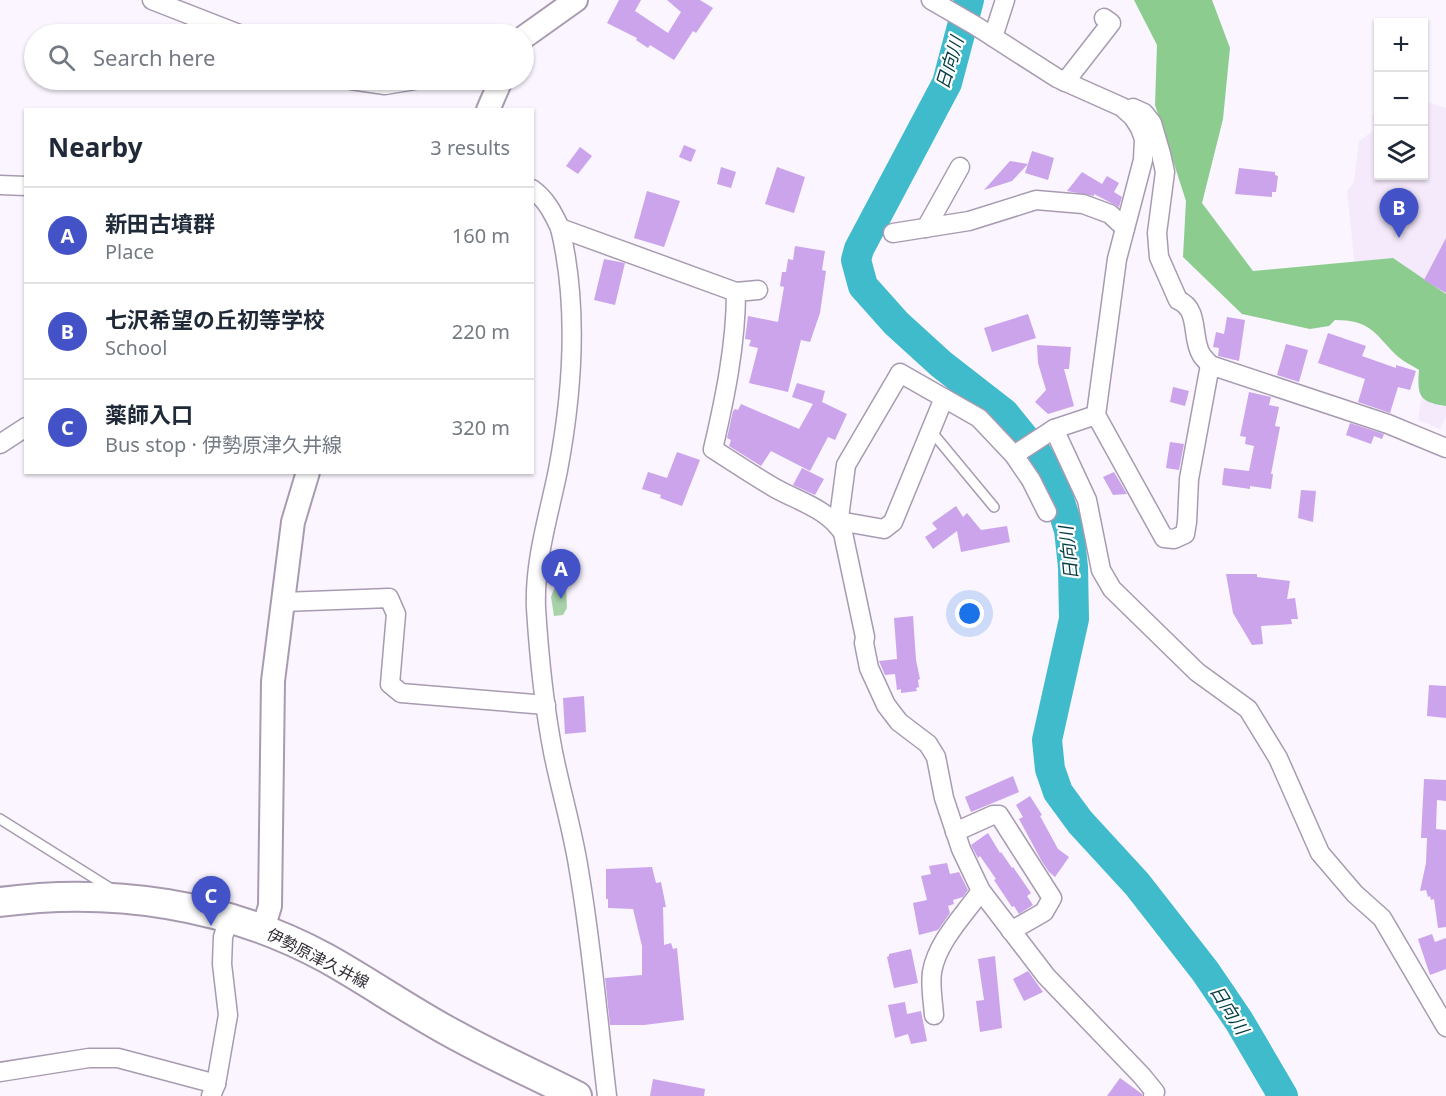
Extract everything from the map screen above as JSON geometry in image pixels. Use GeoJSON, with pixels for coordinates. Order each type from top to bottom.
{"type":"FeatureCollection","features":[{"type":"Feature","properties":{"kind":"main road","name":"伊勢原津久井線"},"geometry":{"type":"LineString","coordinates":[[0,902],[51,897],[113,898],[172,904],[263,929],[325,957],[458,1037],[577,1096]]}},
{"type":"Feature","properties":{"kind":"street"},"geometry":{"type":"LineString","coordinates":[[152,0],[213,24]]}},
{"type":"Feature","properties":{"kind":"street"},"geometry":{"type":"LineString","coordinates":[[534,30],[576,0]]}},
{"type":"Feature","properties":{"kind":"street"},"geometry":{"type":"LineString","coordinates":[[930,0],[1065,82],[1122,107],[1133,117],[1140,128],[1144,148],[1117,259],[1096,415],[1164,538],[1174,539],[1185,534],[1189,479],[1210,365]]}},
{"type":"Feature","properties":{"kind":"street"},"geometry":{"type":"LineString","coordinates":[[993,37],[1005,0]]}},
{"type":"Feature","properties":{"kind":"street"},"geometry":{"type":"LineString","coordinates":[[1065,82],[1111,23],[1104,18]]}},
{"type":"Feature","properties":{"kind":"street"},"geometry":{"type":"LineString","coordinates":[[489,108],[497,90]]}},
{"type":"Feature","properties":{"kind":"street"},"geometry":{"type":"LineString","coordinates":[[1122,107],[1134,108],[1144,113],[1152,123],[1165,172],[1157,233],[1159,257],[1178,300],[1183,302],[1194,319],[1200,354],[1210,365],[1388,423],[1446,448]]}},
{"type":"Feature","properties":{"kind":"street"},"geometry":{"type":"LineString","coordinates":[[926,228],[960,167]]}},
{"type":"Feature","properties":{"kind":"street"},"geometry":{"type":"LineString","coordinates":[[0,185],[24,186]]}},
{"type":"Feature","properties":{"kind":"street"},"geometry":{"type":"LineString","coordinates":[[534,191],[550,208],[560,228],[566,253],[573,336],[564,436],[537,579],[536,608],[553,750],[579,871],[607,1096]]}},
{"type":"Feature","properties":{"kind":"street"},"geometry":{"type":"LineString","coordinates":[[893,234],[969,221],[1036,200],[1083,204],[1110,214],[1125,228]]}},
{"type":"Feature","properties":{"kind":"street"},"geometry":{"type":"LineString","coordinates":[[560,228],[736,292],[758,290]]}},
{"type":"Feature","properties":{"kind":"street"},"geometry":{"type":"LineString","coordinates":[[736,292],[726,388],[713,449],[775,488],[838,523],[843,532],[865,637],[864,643],[874,680],[886,705],[899,722],[928,744],[936,757],[944,798],[955,832],[981,891],[1046,976],[1142,1076],[1155,1092],[1153,1096]]}},
{"type":"Feature","properties":{"kind":"street"},"geometry":{"type":"LineString","coordinates":[[838,523],[846,465],[900,373],[980,418],[1016,453],[1047,512]]}},
{"type":"Feature","properties":{"kind":"street"},"geometry":{"type":"LineString","coordinates":[[838,523],[884,529],[893,522],[944,398]]}},
{"type":"Feature","properties":{"kind":"street"},"geometry":{"type":"LineString","coordinates":[[1016,453],[1051,431],[1096,415]]}},
{"type":"Feature","properties":{"kind":"street"},"geometry":{"type":"LineString","coordinates":[[0,444],[24,428]]}},
{"type":"Feature","properties":{"kind":"street"},"geometry":{"type":"LineString","coordinates":[[1051,431],[1087,500],[1101,570],[1112,589],[1197,672],[1248,709],[1278,758],[1320,853],[1355,894],[1382,918],[1446,1027]]}},
{"type":"Feature","properties":{"kind":"street"},"geometry":{"type":"LineString","coordinates":[[263,929],[270,906],[273,681],[293,522],[307,474]]}},
{"type":"Feature","properties":{"kind":"street"},"geometry":{"type":"LineString","coordinates":[[284,602],[389,598],[396,614],[390,684],[401,693],[546,705]]}},
{"type":"Feature","properties":{"kind":"street"},"geometry":{"type":"LineString","coordinates":[[955,832],[993,815],[999,816],[1052,898],[1044,912],[1011,931]]}},
{"type":"Feature","properties":{"kind":"street"},"geometry":{"type":"LineString","coordinates":[[934,1015],[931,985],[937,954],[981,891]]}},
{"type":"Feature","properties":{"kind":"street"},"geometry":{"type":"LineString","coordinates":[[0,1072],[89,1058],[118,1058],[214,1090],[228,1015],[222,964],[223,937],[229,918]]}},
{"type":"Feature","properties":{"kind":"lane"},"geometry":{"type":"LineString","coordinates":[[931,431],[994,507]]}},
{"type":"Feature","properties":{"kind":"lane"},"geometry":{"type":"LineString","coordinates":[[0,819],[110,888],[113,898]]}},
{"type":"Feature","properties":{"kind":"shaded area"},"geometry":{"type":"Polygon","coordinates":[[[1428,102],[1446,108],[1446,416],[1440,429],[1418,420],[1426,370],[1357,286],[1347,191],[1354,182],[1359,141],[1373,131],[1372,115],[1374,114],[1374,180],[1428,180],[1428,102]]]}},
{"type":"Feature","properties":{"kind":"green space"},"geometry":{"type":"Polygon","coordinates":[[[1134,0],[1212,0],[1230,48],[1223,119],[1202,203],[1253,271],[1393,258],[1446,294],[1446,406],[1425,400],[1420,392],[1419,370],[1397,356],[1376,334],[1363,325],[1335,320],[1329,326],[1310,329],[1242,314],[1183,257],[1186,201],[1155,105],[1157,45],[1134,0]]]}},
{"type":"Feature","properties":{"kind":"green space"},"geometry":{"type":"Polygon","coordinates":[[[554,589],[566,590],[567,608],[563,615],[554,616],[551,597],[554,589]]]}},
{"type":"Feature","properties":{"kind":"building"},"geometry":{"type":"Polygon","coordinates":[[[619,0],[641,0],[635,11],[668,33],[681,12],[667,0],[700,0],[713,8],[696,33],[693,31],[674,60],[650,45],[648,48],[636,40],[637,38],[607,23],[619,0]]]}},
{"type":"Feature","properties":{"kind":"building"},"geometry":{"type":"Polygon","coordinates":[[[684,145],[696,150],[691,162],[679,157],[684,145]]]}},
{"type":"Feature","properties":{"kind":"building"},"geometry":{"type":"Polygon","coordinates":[[[580,147],[592,156],[578,174],[566,166],[580,147]]]}},
{"type":"Feature","properties":{"kind":"building"},"geometry":{"type":"Polygon","coordinates":[[[1032,151],[1054,158],[1048,180],[1025,173],[1032,151]]]}},
{"type":"Feature","properties":{"kind":"building"},"geometry":{"type":"Polygon","coordinates":[[[1010,161],[1028,164],[1012,181],[984,190],[1010,161]]]}},
{"type":"Feature","properties":{"kind":"building"},"geometry":{"type":"Polygon","coordinates":[[[721,167],[736,172],[731,188],[717,184],[721,167]]]}},
{"type":"Feature","properties":{"kind":"building"},"geometry":{"type":"Polygon","coordinates":[[[777,167],[805,177],[794,213],[765,204],[777,167]]]}},
{"type":"Feature","properties":{"kind":"building"},"geometry":{"type":"Polygon","coordinates":[[[1239,168],[1275,172],[1278,176],[1276,192],[1272,192],[1272,197],[1235,194],[1239,168]]]}},
{"type":"Feature","properties":{"kind":"building"},"geometry":{"type":"Polygon","coordinates":[[[1082,172],[1102,184],[1107,176],[1119,183],[1114,192],[1122,197],[1119,207],[1094,194],[1094,196],[1067,191],[1082,172]]]}},
{"type":"Feature","properties":{"kind":"building"},"geometry":{"type":"Polygon","coordinates":[[[647,191],[680,201],[664,247],[634,238],[647,191]]]}},
{"type":"Feature","properties":{"kind":"building"},"geometry":{"type":"Polygon","coordinates":[[[1446,238],[1446,293],[1424,280],[1446,238]]]}},
{"type":"Feature","properties":{"kind":"building"},"geometry":{"type":"Polygon","coordinates":[[[795,246],[825,251],[822,270],[826,271],[820,313],[810,342],[801,340],[788,392],[749,383],[758,348],[749,346],[751,340],[745,339],[748,316],[778,322],[784,287],[780,286],[782,272],[786,272],[788,259],[793,260],[795,246]]]}},
{"type":"Feature","properties":{"kind":"building"},"geometry":{"type":"Polygon","coordinates":[[[604,259],[625,263],[615,305],[594,300],[604,259]]]}},
{"type":"Feature","properties":{"kind":"building"},"geometry":{"type":"Polygon","coordinates":[[[1028,314],[1036,338],[992,352],[984,328],[1028,314]]]}},
{"type":"Feature","properties":{"kind":"building"},"geometry":{"type":"Polygon","coordinates":[[[1227,317],[1245,320],[1239,361],[1218,356],[1219,348],[1213,347],[1216,332],[1224,334],[1227,317]]]}},
{"type":"Feature","properties":{"kind":"building"},"geometry":{"type":"Polygon","coordinates":[[[1328,333],[1366,346],[1362,356],[1396,368],[1396,365],[1416,371],[1410,390],[1398,387],[1390,413],[1358,402],[1365,379],[1318,363],[1328,333]]]}},
{"type":"Feature","properties":{"kind":"building"},"geometry":{"type":"Polygon","coordinates":[[[1286,344],[1308,350],[1299,382],[1277,375],[1286,344]]]}},
{"type":"Feature","properties":{"kind":"building"},"geometry":{"type":"Polygon","coordinates":[[[1037,345],[1071,347],[1069,369],[1064,369],[1074,406],[1048,414],[1035,402],[1046,390],[1038,363],[1037,345]]]}},
{"type":"Feature","properties":{"kind":"building"},"geometry":{"type":"Polygon","coordinates":[[[797,383],[825,391],[822,402],[847,414],[835,440],[828,437],[810,471],[771,451],[761,466],[729,446],[731,440],[727,438],[733,411],[738,410],[741,404],[799,429],[813,404],[792,397],[797,383]]]}},
{"type":"Feature","properties":{"kind":"building"},"geometry":{"type":"Polygon","coordinates":[[[1173,387],[1189,391],[1185,406],[1170,402],[1173,387]]]}},
{"type":"Feature","properties":{"kind":"building"},"geometry":{"type":"Polygon","coordinates":[[[1249,392],[1271,397],[1269,405],[1279,407],[1275,426],[1280,427],[1271,474],[1273,474],[1271,489],[1222,485],[1224,468],[1249,471],[1254,446],[1245,444],[1246,437],[1240,436],[1249,392]]]}},
{"type":"Feature","properties":{"kind":"building"},"geometry":{"type":"Polygon","coordinates":[[[1350,423],[1384,434],[1382,439],[1374,436],[1371,444],[1346,435],[1350,423]]]}},
{"type":"Feature","properties":{"kind":"building"},"geometry":{"type":"Polygon","coordinates":[[[1170,442],[1184,444],[1179,470],[1166,468],[1170,442]]]}},
{"type":"Feature","properties":{"kind":"building"},"geometry":{"type":"Polygon","coordinates":[[[677,452],[700,460],[682,506],[660,498],[661,495],[642,489],[648,472],[667,478],[677,452]]]}},
{"type":"Feature","properties":{"kind":"building"},"geometry":{"type":"Polygon","coordinates":[[[802,468],[824,479],[815,495],[793,485],[802,468]]]}},
{"type":"Feature","properties":{"kind":"building"},"geometry":{"type":"Polygon","coordinates":[[[1114,472],[1127,494],[1113,495],[1103,477],[1114,472]]]}},
{"type":"Feature","properties":{"kind":"building"},"geometry":{"type":"Polygon","coordinates":[[[1301,490],[1316,491],[1313,522],[1298,518],[1301,490]]]}},
{"type":"Feature","properties":{"kind":"building"},"geometry":{"type":"Polygon","coordinates":[[[956,506],[963,517],[967,513],[981,530],[1007,526],[1010,542],[961,552],[957,531],[933,549],[925,537],[937,529],[932,523],[956,506]]]}},
{"type":"Feature","properties":{"kind":"building"},"geometry":{"type":"Polygon","coordinates":[[[1226,574],[1257,574],[1257,577],[1290,581],[1287,599],[1295,598],[1298,619],[1291,619],[1292,624],[1261,626],[1263,644],[1252,645],[1233,613],[1226,574]]]}},
{"type":"Feature","properties":{"kind":"building"},"geometry":{"type":"Polygon","coordinates":[[[913,616],[919,687],[916,688],[917,691],[901,693],[901,689],[897,690],[895,674],[885,675],[879,661],[897,659],[894,618],[913,616]]]}},
{"type":"Feature","properties":{"kind":"building"},"geometry":{"type":"Polygon","coordinates":[[[1429,685],[1446,686],[1446,718],[1427,716],[1429,685]]]}},
{"type":"Feature","properties":{"kind":"building"},"geometry":{"type":"Polygon","coordinates":[[[584,696],[586,732],[565,734],[563,698],[584,696]]]}},
{"type":"Feature","properties":{"kind":"building"},"geometry":{"type":"Polygon","coordinates":[[[1013,776],[1019,792],[971,812],[965,797],[1013,776]]]}},
{"type":"Feature","properties":{"kind":"building"},"geometry":{"type":"Polygon","coordinates":[[[1424,779],[1446,780],[1446,801],[1437,800],[1436,829],[1446,830],[1446,927],[1438,928],[1434,899],[1431,900],[1430,896],[1428,897],[1426,890],[1420,891],[1426,863],[1427,838],[1421,838],[1424,779]]]}},
{"type":"Feature","properties":{"kind":"building"},"geometry":{"type":"Polygon","coordinates":[[[1030,796],[1058,849],[1069,857],[1055,877],[1041,860],[1019,819],[1023,817],[1016,805],[1030,796]]]}},
{"type":"Feature","properties":{"kind":"building"},"geometry":{"type":"Polygon","coordinates":[[[988,833],[1000,853],[1031,893],[1027,896],[1033,905],[1019,914],[971,845],[988,833]]]}},
{"type":"Feature","properties":{"kind":"building"},"geometry":{"type":"Polygon","coordinates":[[[947,863],[950,874],[959,872],[968,890],[963,897],[953,900],[954,904],[948,906],[950,913],[938,930],[919,935],[913,903],[927,900],[921,876],[931,874],[929,866],[947,863]]]}},
{"type":"Feature","properties":{"kind":"building"},"geometry":{"type":"Polygon","coordinates":[[[652,867],[656,883],[661,882],[666,907],[663,907],[664,945],[671,943],[673,949],[677,948],[684,1020],[644,1025],[610,1025],[605,978],[642,975],[642,946],[633,909],[608,908],[606,869],[652,867]]]}},
{"type":"Feature","properties":{"kind":"building"},"geometry":{"type":"Polygon","coordinates":[[[1432,934],[1435,942],[1446,938],[1446,969],[1430,975],[1418,939],[1432,934]]]}},
{"type":"Feature","properties":{"kind":"building"},"geometry":{"type":"Polygon","coordinates":[[[911,949],[918,983],[894,988],[887,957],[889,954],[911,949]]]}},
{"type":"Feature","properties":{"kind":"building"},"geometry":{"type":"Polygon","coordinates":[[[995,956],[1002,1028],[980,1032],[976,1001],[984,1000],[978,959],[995,956]]]}},
{"type":"Feature","properties":{"kind":"building"},"geometry":{"type":"Polygon","coordinates":[[[1028,971],[1043,992],[1024,1001],[1013,979],[1028,971]]]}},
{"type":"Feature","properties":{"kind":"building"},"geometry":{"type":"Polygon","coordinates":[[[905,1002],[907,1014],[921,1011],[927,1041],[911,1044],[908,1034],[895,1038],[888,1005],[905,1002]]]}},
{"type":"Feature","properties":{"kind":"building"},"geometry":{"type":"Polygon","coordinates":[[[1120,1078],[1142,1094],[1142,1096],[1107,1096],[1120,1078]]]}},
{"type":"Feature","properties":{"kind":"building"},"geometry":{"type":"Polygon","coordinates":[[[653,1079],[705,1089],[704,1096],[650,1096],[653,1079]]]}},
{"type":"Feature","properties":{"kind":"waterway","name":"日向川"},"geometry":{"type":"LineString","coordinates":[[969,0],[947,83],[859,249],[856,260],[863,286],[896,323],[941,364],[1004,413],[1038,455],[1054,484],[1069,530],[1073,567],[1074,619],[1047,740],[1050,769],[1058,792],[1080,822],[1137,884],[1205,971],[1239,1021],[1283,1096]]}},
{"type":"Feature","properties":{"kind":"place","name":"七沢希望の丘初等学校"},"geometry":{"type":"Point","coordinates":[1399,238]}},
{"type":"Feature","properties":{"kind":"place","name":"新田古墳群"},"geometry":{"type":"Point","coordinates":[561,599]}},
{"type":"Feature","properties":{"kind":"place","name":"薬師入口"},"geometry":{"type":"Point","coordinates":[211,926]}}]}
